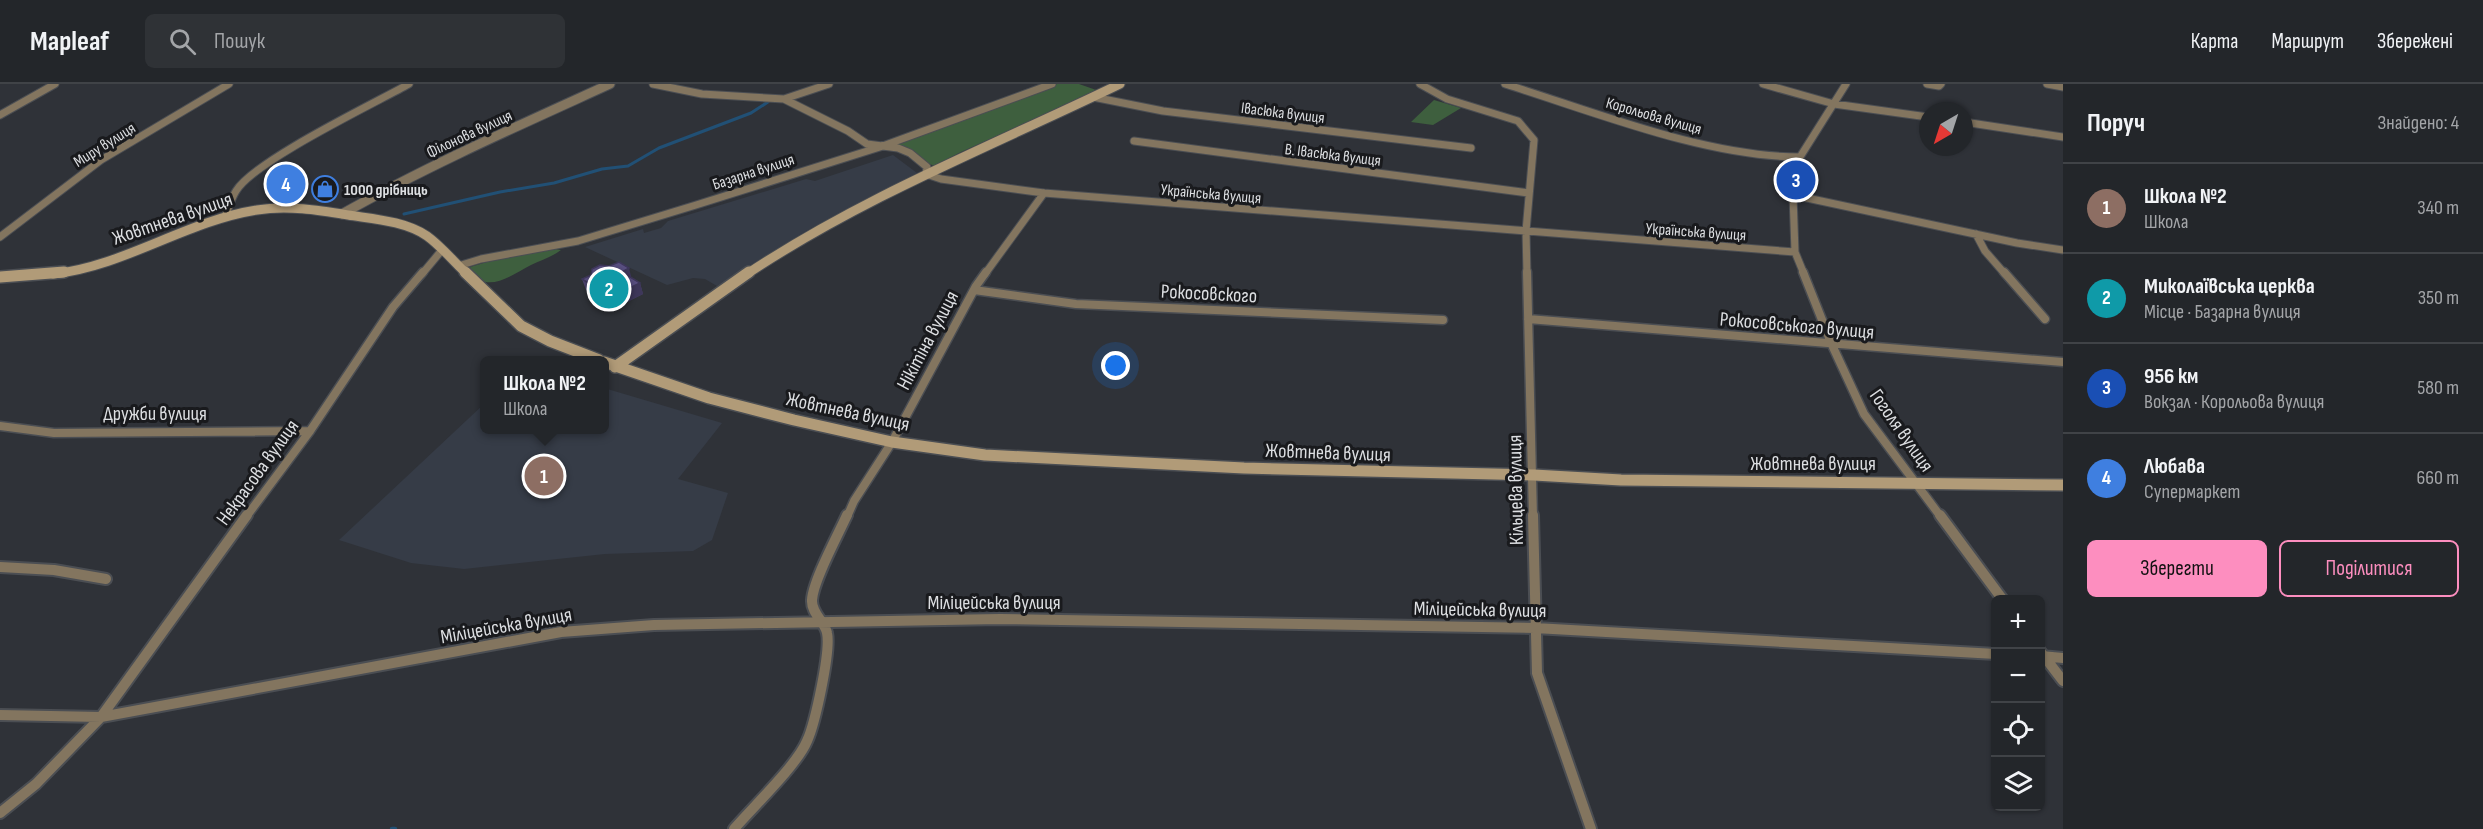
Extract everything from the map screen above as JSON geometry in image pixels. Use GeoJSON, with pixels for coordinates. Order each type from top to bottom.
{"type":"FeatureCollection","features":[{"type":"Feature","properties":{"kind":"main road"},"geometry":{"type":"LineString","coordinates":[[610,364],[815,231],[926,174],[1119,84]]}},
{"type":"Feature","properties":{"kind":"main road","name":"Жовтнева вулиця"},"geometry":{"type":"LineString","coordinates":[[0,277],[62,273],[94,267],[225,217],[261,210],[289,208],[342,214],[408,226],[428,236],[521,326],[550,341],[589,356]]}},
{"type":"Feature","properties":{"kind":"main road","name":"Жовтнева вулиця"},"geometry":{"type":"LineString","coordinates":[[610,364],[709,398],[794,420],[892,442],[985,455],[1402,474],[1534,475],[1621,480],[1776,483],[1917,482],[2063,485]]}},
{"type":"Feature","properties":{"kind":"street"},"geometry":{"type":"LineString","coordinates":[[0,115],[55,84]]}},
{"type":"Feature","properties":{"kind":"street","name":"Миру вулиця"},"geometry":{"type":"LineString","coordinates":[[0,237],[101,160],[229,84]]}},
{"type":"Feature","properties":{"kind":"street"},"geometry":{"type":"LineString","coordinates":[[225,217],[236,190],[252,174],[297,145],[409,84]]}},
{"type":"Feature","properties":{"kind":"street","name":"Філонова вулиця"},"geometry":{"type":"LineString","coordinates":[[342,214],[388,188],[471,147],[610,84]]}},
{"type":"Feature","properties":{"kind":"street"},"geometry":{"type":"LineString","coordinates":[[653,84],[702,94],[784,99],[829,84]]}},
{"type":"Feature","properties":{"kind":"street","name":"Базарна вулиця"},"geometry":{"type":"LineString","coordinates":[[458,267],[481,259],[578,241],[880,147],[1052,84]]}},
{"type":"Feature","properties":{"kind":"street","name":"Кільцева вулиця"},"geometry":{"type":"LineString","coordinates":[[1420,84],[1447,99],[1518,121],[1534,142],[1526,231],[1534,475],[1537,672],[1591,829]]}},
{"type":"Feature","properties":{"kind":"street","name":"Корольова вулиця"},"geometry":{"type":"LineString","coordinates":[[1505,84],[1644,128],[1738,152],[1774,158],[1800,158],[1834,104]]}},
{"type":"Feature","properties":{"kind":"street"},"geometry":{"type":"LineString","coordinates":[[1764,84],[1834,104],[1919,116]]}},
{"type":"Feature","properties":{"kind":"street"},"geometry":{"type":"LineString","coordinates":[[1834,104],[1846,84]]}},
{"type":"Feature","properties":{"kind":"street"},"geometry":{"type":"LineString","coordinates":[[1927,84],[1939,86],[1941,84]]}},
{"type":"Feature","properties":{"kind":"street"},"geometry":{"type":"LineString","coordinates":[[2047,84],[2063,87]]}},
{"type":"Feature","properties":{"kind":"street","name":"Івасюка вулиця"},"geometry":{"type":"LineString","coordinates":[[1093,97],[1163,111],[1471,148]]}},
{"type":"Feature","properties":{"kind":"street"},"geometry":{"type":"LineString","coordinates":[[784,99],[867,144],[898,148],[910,153],[927,167],[926,174]]}},
{"type":"Feature","properties":{"kind":"street"},"geometry":{"type":"LineString","coordinates":[[1973,123],[2063,137]]}},
{"type":"Feature","properties":{"kind":"street","name":"В. Івасюка вулиця"},"geometry":{"type":"LineString","coordinates":[[1134,141],[1529,193]]}},
{"type":"Feature","properties":{"kind":"street","name":"Українська вулиця"},"geometry":{"type":"LineString","coordinates":[[926,174],[1044,193],[1794,252]]}},
{"type":"Feature","properties":{"kind":"street","name":"Нікітіна вулиця"},"geometry":{"type":"LineString","coordinates":[[734,829],[806,744],[814,723],[824,667],[827,633],[814,610],[812,600],[825,563],[854,501],[892,442],[974,290],[1044,193]]}},
{"type":"Feature","properties":{"kind":"street","name":"Гоголя вулиця"},"geometry":{"type":"LineString","coordinates":[[1977,234],[1793,195],[1794,252],[1832,345],[1864,414],[1917,482],[1998,595]]}},
{"type":"Feature","properties":{"kind":"street"},"geometry":{"type":"LineString","coordinates":[[1977,234],[2063,250]]}},
{"type":"Feature","properties":{"kind":"street"},"geometry":{"type":"LineString","coordinates":[[1977,234],[1985,251],[2045,319]]}},
{"type":"Feature","properties":{"kind":"street","name":"Некрасова вулиця"},"geometry":{"type":"LineString","coordinates":[[0,813],[36,784],[101,717],[310,431],[393,307],[442,250]]}},
{"type":"Feature","properties":{"kind":"street","name":"Рокосовского"},"geometry":{"type":"LineString","coordinates":[[974,290],[1076,304],[1443,320]]}},
{"type":"Feature","properties":{"kind":"street","name":"Рокосовського вулиця"},"geometry":{"type":"LineString","coordinates":[[1528,319],[2063,362]]}},
{"type":"Feature","properties":{"kind":"street","name":"Дружби вулиця"},"geometry":{"type":"LineString","coordinates":[[0,426],[54,433],[310,431]]}},
{"type":"Feature","properties":{"kind":"street"},"geometry":{"type":"LineString","coordinates":[[0,567],[54,570],[106,579]]}},
{"type":"Feature","properties":{"kind":"street","name":"Міліцейська вулиця"},"geometry":{"type":"LineString","coordinates":[[0,715],[101,717],[561,632],[654,625],[1000,619],[1535,628],[1991,654]]}},
{"type":"Feature","properties":{"kind":"street"},"geometry":{"type":"LineString","coordinates":[[2045,655],[2063,658]]}},
{"type":"Feature","properties":{"kind":"street"},"geometry":{"type":"LineString","coordinates":[[2045,659],[2063,681]]}},
{"type":"Feature","properties":{"kind":"shaded area"},"geometry":{"type":"Polygon","coordinates":[[[893,155],[917,173],[808,230],[717,286],[705,279],[693,278],[667,285],[585,247],[643,229],[644,233],[661,228],[668,221],[806,179],[815,181],[893,155]]]}},
{"type":"Feature","properties":{"kind":"shaded area"},"geometry":{"type":"Polygon","coordinates":[[[609,389],[722,423],[678,479],[728,493],[712,540],[693,551],[605,554],[464,569],[411,563],[339,540],[480,408],[480,434],[609,434],[609,389]]]}},
{"type":"Feature","properties":{"kind":"green space"},"geometry":{"type":"Polygon","coordinates":[[[1057,84],[1079,84],[1099,91],[934,166],[890,145],[1057,84]]]}},
{"type":"Feature","properties":{"kind":"green space"},"geometry":{"type":"Polygon","coordinates":[[[1434,100],[1461,108],[1433,125],[1411,122],[1434,100]]]}},
{"type":"Feature","properties":{"kind":"green space"},"geometry":{"type":"Polygon","coordinates":[[[561,250],[499,281],[482,281],[470,267],[500,258],[561,250]]]}},
{"type":"Feature","properties":{"kind":"building"},"geometry":{"type":"Polygon","coordinates":[[[619,262],[629,268],[622,272],[640,283],[617,294],[599,282],[593,286],[582,279],[591,275],[592,269],[600,265],[609,266],[619,262]]]}},
{"type":"Feature","properties":{"kind":"waterway"},"geometry":{"type":"LineString","coordinates":[[404,214],[500,192],[554,183],[602,169],[628,166],[659,148],[751,113],[768,102]]}},
{"type":"Feature","properties":{"kind":"place","name":"956 км"},"geometry":{"type":"Point","coordinates":[1796,180]}},
{"type":"Feature","properties":{"kind":"place","name":"Любава"},"geometry":{"type":"Point","coordinates":[286,184]}},
{"type":"Feature","properties":{"kind":"place","name":"1000 дрібниць"},"geometry":{"type":"Point","coordinates":[325,189]}},
{"type":"Feature","properties":{"kind":"place","name":"Миколаївська церква"},"geometry":{"type":"Point","coordinates":[609,289]}},
{"type":"Feature","properties":{"kind":"place","name":"Школа №2"},"geometry":{"type":"Point","coordinates":[544,476]}}]}
